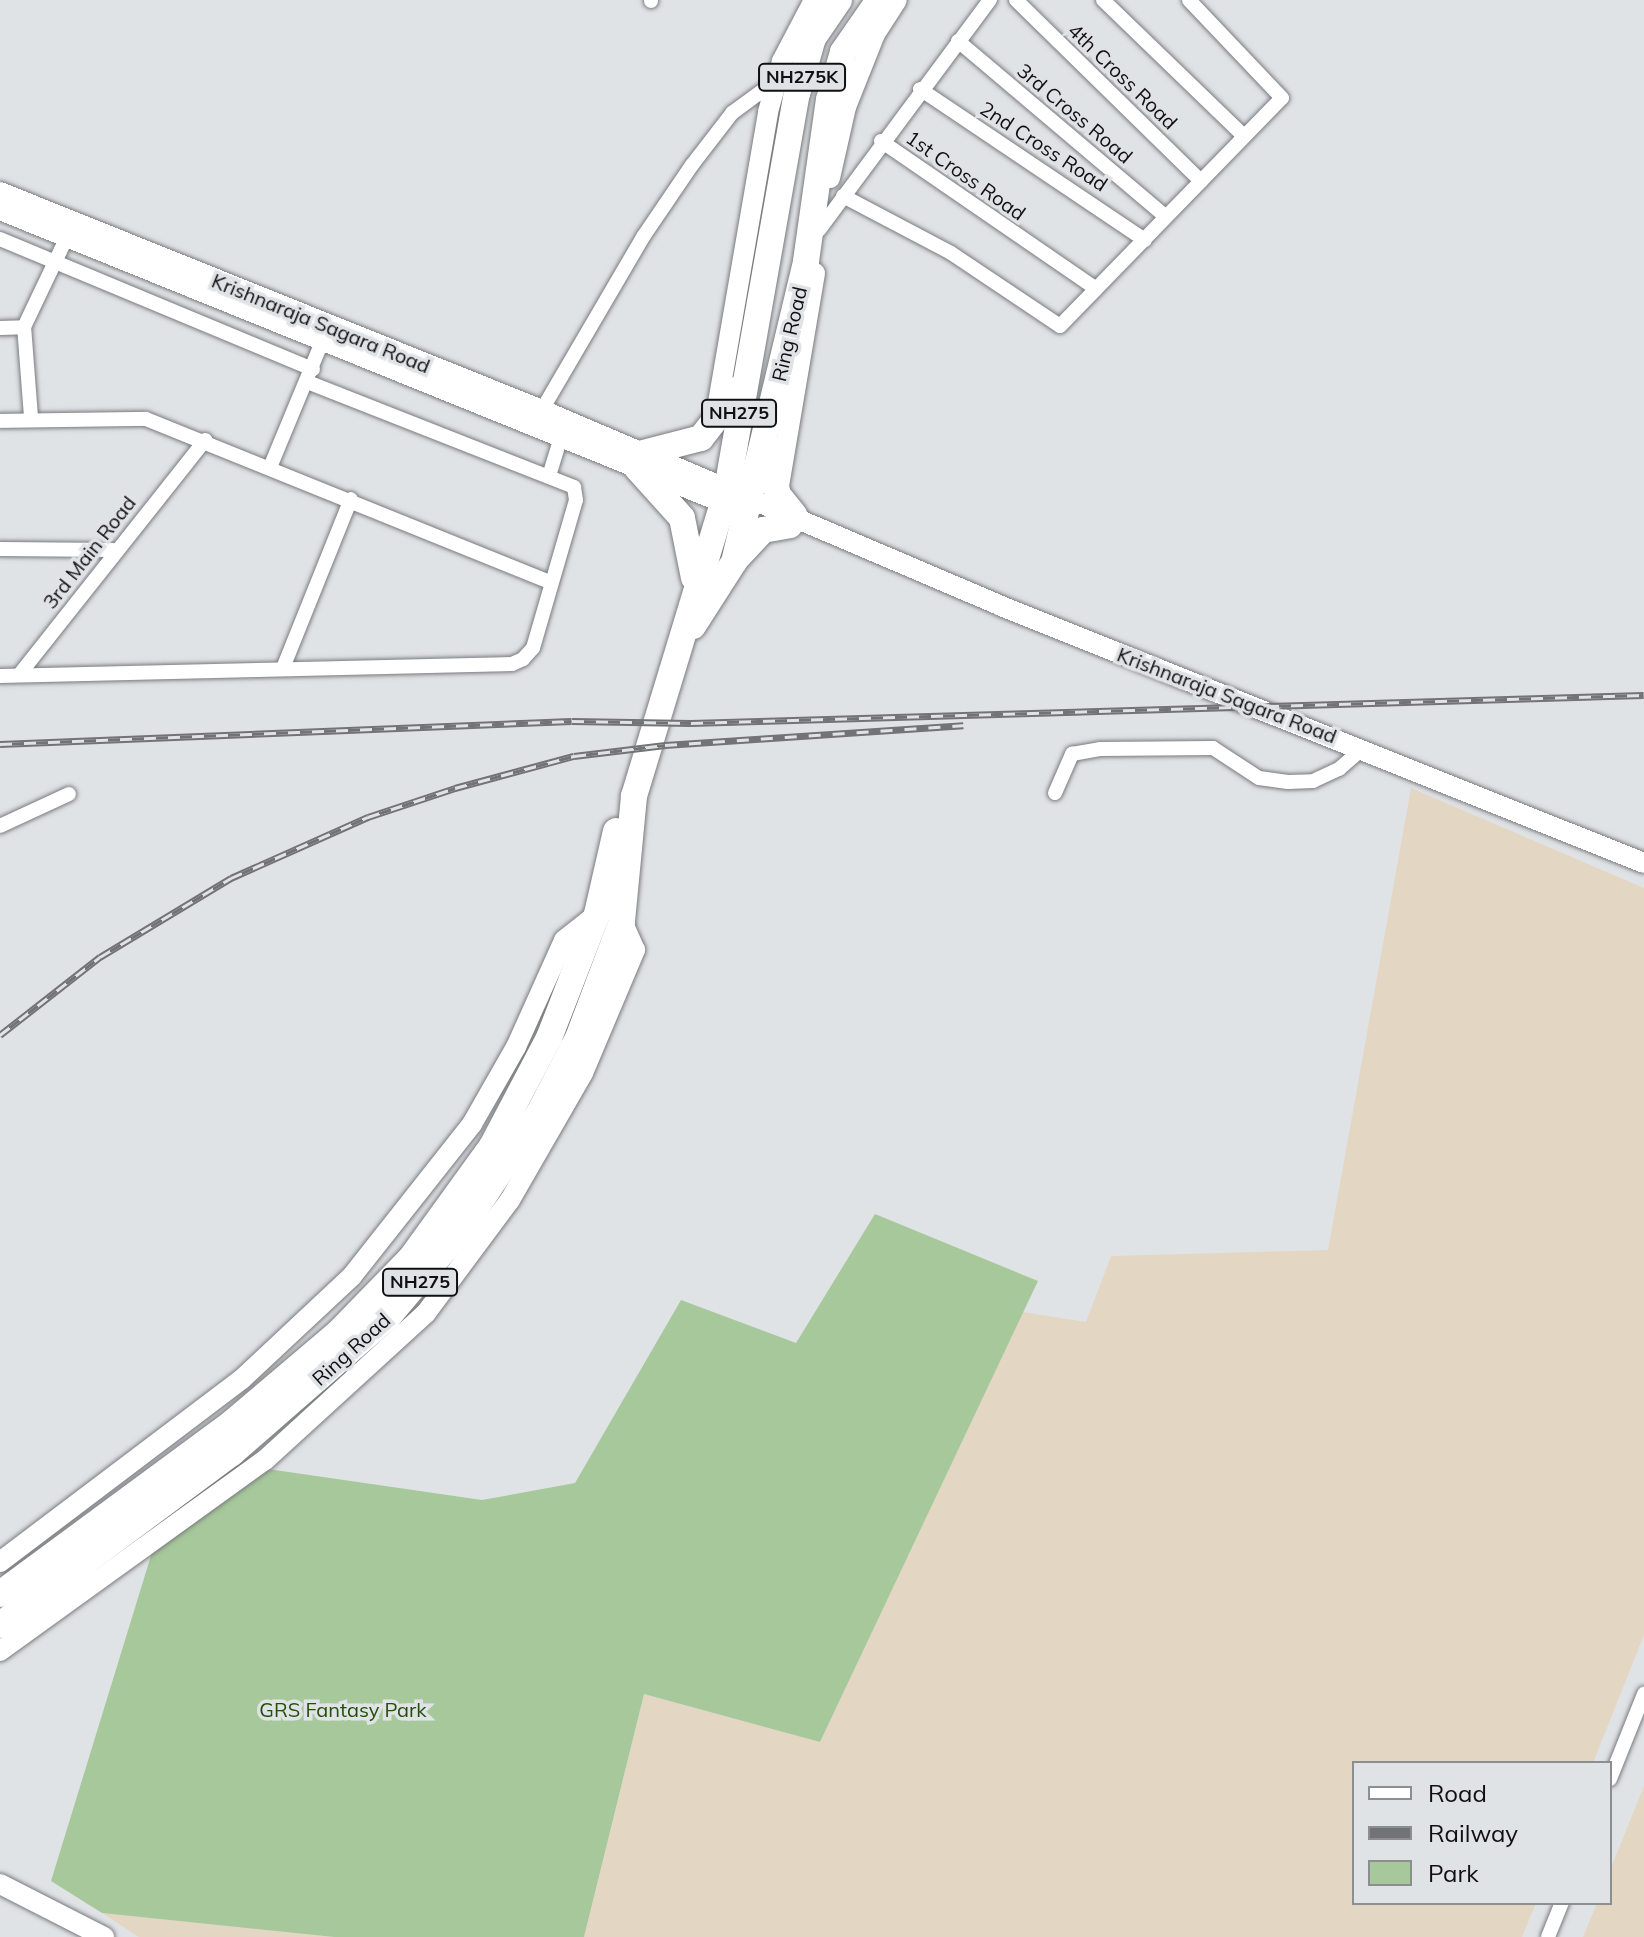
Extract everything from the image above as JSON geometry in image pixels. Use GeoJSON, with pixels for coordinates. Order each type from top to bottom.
{"type":"FeatureCollection","features":[{"type":"Feature","properties":{"kind":"highway","name":"Ring Road"},"geometry":{"type":"LineString","coordinates":[[672,660],[734,562],[744,383],[813,38],[839,0]]}},
{"type":"Feature","properties":{"kind":"highway","name":"Ring Road"},"geometry":{"type":"LineString","coordinates":[[0,1625],[232,1453],[347,1355],[419,1283],[498,1180],[539,1113],[578,1038],[622,921],[634,796],[695,589],[765,442],[806,261],[829,100],[843,52],[879,0]]}},
{"type":"Feature","properties":{"kind":"highway"},"geometry":{"type":"LineString","coordinates":[[695,589],[692,551],[682,518],[640,460],[701,438],[744,383]]}},
{"type":"Feature","properties":{"kind":"highway"},"geometry":{"type":"LineString","coordinates":[[734,562],[763,530],[792,516],[765,442]]}},
{"type":"Feature","properties":{"kind":"highway","name":"Ring Road"},"geometry":{"type":"LineString","coordinates":[[0,1594],[233,1422],[339,1332],[411,1258],[492,1146],[549,1038],[597,914],[615,832],[634,796]]}},
{"type":"Feature","properties":{"kind":"street"},"geometry":{"type":"LineString","coordinates":[[714,424],[756,165],[777,80],[797,27],[814,0]]}},
{"type":"Feature","properties":{"kind":"street"},"geometry":{"type":"LineString","coordinates":[[792,516],[824,218],[846,107],[875,34],[897,0]]}},
{"type":"Feature","properties":{"kind":"street"},"geometry":{"type":"LineString","coordinates":[[806,261],[824,218],[990,0]]}},
{"type":"Feature","properties":{"kind":"street","name":"4th Cross Road"},"geometry":{"type":"LineString","coordinates":[[1016,0],[1201,181]]}},
{"type":"Feature","properties":{"kind":"street"},"geometry":{"type":"LineString","coordinates":[[1103,0],[1244,136]]}},
{"type":"Feature","properties":{"kind":"street"},"geometry":{"type":"LineString","coordinates":[[843,196],[951,253],[1060,326],[1282,98],[1189,0]]}},
{"type":"Feature","properties":{"kind":"street","name":"3rd Cross Road"},"geometry":{"type":"LineString","coordinates":[[958,41],[1166,217]]}},
{"type":"Feature","properties":{"kind":"street"},"geometry":{"type":"LineString","coordinates":[[537,418],[643,237],[692,165],[739,106],[777,80]]}},
{"type":"Feature","properties":{"kind":"street","name":"2nd Cross Road"},"geometry":{"type":"LineString","coordinates":[[920,89],[1145,240]]}},
{"type":"Feature","properties":{"kind":"street","name":"1st Cross Road"},"geometry":{"type":"LineString","coordinates":[[881,141],[1096,289]]}},
{"type":"Feature","properties":{"kind":"street","name":"Krishnaraja Sagara Road"},"geometry":{"type":"LineString","coordinates":[[0,192],[736,501],[792,516],[1644,863]]}},
{"type":"Feature","properties":{"kind":"street","name":"Krishnaraja Sagara Road"},"geometry":{"type":"LineString","coordinates":[[0,210],[322,342],[537,418],[561,437],[640,460]]}},
{"type":"Feature","properties":{"kind":"street"},"geometry":{"type":"LineString","coordinates":[[0,239],[549,476],[577,492],[533,648],[512,664],[0,676]]}},
{"type":"Feature","properties":{"kind":"street"},"geometry":{"type":"LineString","coordinates":[[31,417],[24,327],[66,239]]}},
{"type":"Feature","properties":{"kind":"street"},"geometry":{"type":"LineString","coordinates":[[0,328],[24,327]]}},
{"type":"Feature","properties":{"kind":"street"},"geometry":{"type":"LineString","coordinates":[[271,465],[311,375],[322,342]]}},
{"type":"Feature","properties":{"kind":"street"},"geometry":{"type":"LineString","coordinates":[[0,421],[31,417],[129,416],[271,465],[550,582]]}},
{"type":"Feature","properties":{"kind":"street"},"geometry":{"type":"LineString","coordinates":[[549,476],[561,437]]}},
{"type":"Feature","properties":{"kind":"street","name":"3rd Main Road"},"geometry":{"type":"LineString","coordinates":[[19,675],[113,550],[205,440]]}},
{"type":"Feature","properties":{"kind":"street"},"geometry":{"type":"LineString","coordinates":[[283,668],[351,499]]}},
{"type":"Feature","properties":{"kind":"street"},"geometry":{"type":"LineString","coordinates":[[0,549],[113,550]]}},
{"type":"Feature","properties":{"kind":"street"},"geometry":{"type":"LineString","coordinates":[[1055,793],[1072,754],[1100,749],[1213,748],[1259,778],[1288,782],[1313,781],[1339,769],[1363,748]]}},
{"type":"Feature","properties":{"kind":"street"},"geometry":{"type":"LineString","coordinates":[[0,826],[69,794]]}},
{"type":"Feature","properties":{"kind":"street"},"geometry":{"type":"LineString","coordinates":[[0,1562],[242,1379],[352,1276],[472,1124],[516,1047],[564,940],[597,914]]}},
{"type":"Feature","properties":{"kind":"street"},"geometry":{"type":"LineString","coordinates":[[0,1651],[265,1460],[426,1313],[510,1200],[583,1073],[635,950],[622,921]]}},
{"type":"Feature","properties":{"kind":"street"},"geometry":{"type":"LineString","coordinates":[[1612,1774],[1644,1694]]}},
{"type":"Feature","properties":{"kind":"street"},"geometry":{"type":"LineString","coordinates":[[0,1884],[104,1937]]}},
{"type":"Feature","properties":{"kind":"street"},"geometry":{"type":"LineString","coordinates":[[1548,1937],[1561,1905]]}},
{"type":"Feature","properties":{"kind":"shaded area"},"geometry":{"type":"Polygon","coordinates":[[[1411,788],[1644,888],[1644,1635],[1594,1761],[1352,1761],[1352,1905],[1535,1905],[1522,1937],[584,1937],[644,1694],[820,1742],[1023,1312],[1086,1322],[1111,1256],[1328,1250],[1411,788]]]}},
{"type":"Feature","properties":{"kind":"shaded area"},"geometry":{"type":"Polygon","coordinates":[[[1644,1786],[1644,1937],[1583,1937],[1596,1905],[1612,1905],[1612,1865],[1644,1786]]]}},
{"type":"Feature","properties":{"kind":"shaded area"},"geometry":{"type":"Polygon","coordinates":[[[102,1913],[334,1937],[139,1937],[102,1913]]]}},
{"type":"Feature","properties":{"kind":"green space","name":"GRS Fantasy Park"},"geometry":{"type":"Polygon","coordinates":[[[875,1214],[1038,1281],[820,1742],[644,1694],[584,1937],[334,1937],[102,1913],[51,1881],[165,1510],[226,1463],[482,1500],[575,1483],[681,1300],[796,1343],[875,1214]]]}},
{"type":"Feature","properties":{"kind":"railway"},"geometry":{"type":"LineString","coordinates":[[0,744],[572,721],[691,723],[1644,695]]}},
{"type":"Feature","properties":{"kind":"railway"},"geometry":{"type":"LineString","coordinates":[[0,1035],[100,957],[231,878],[368,817],[455,788],[574,756],[665,745],[963,725]]}}]}
